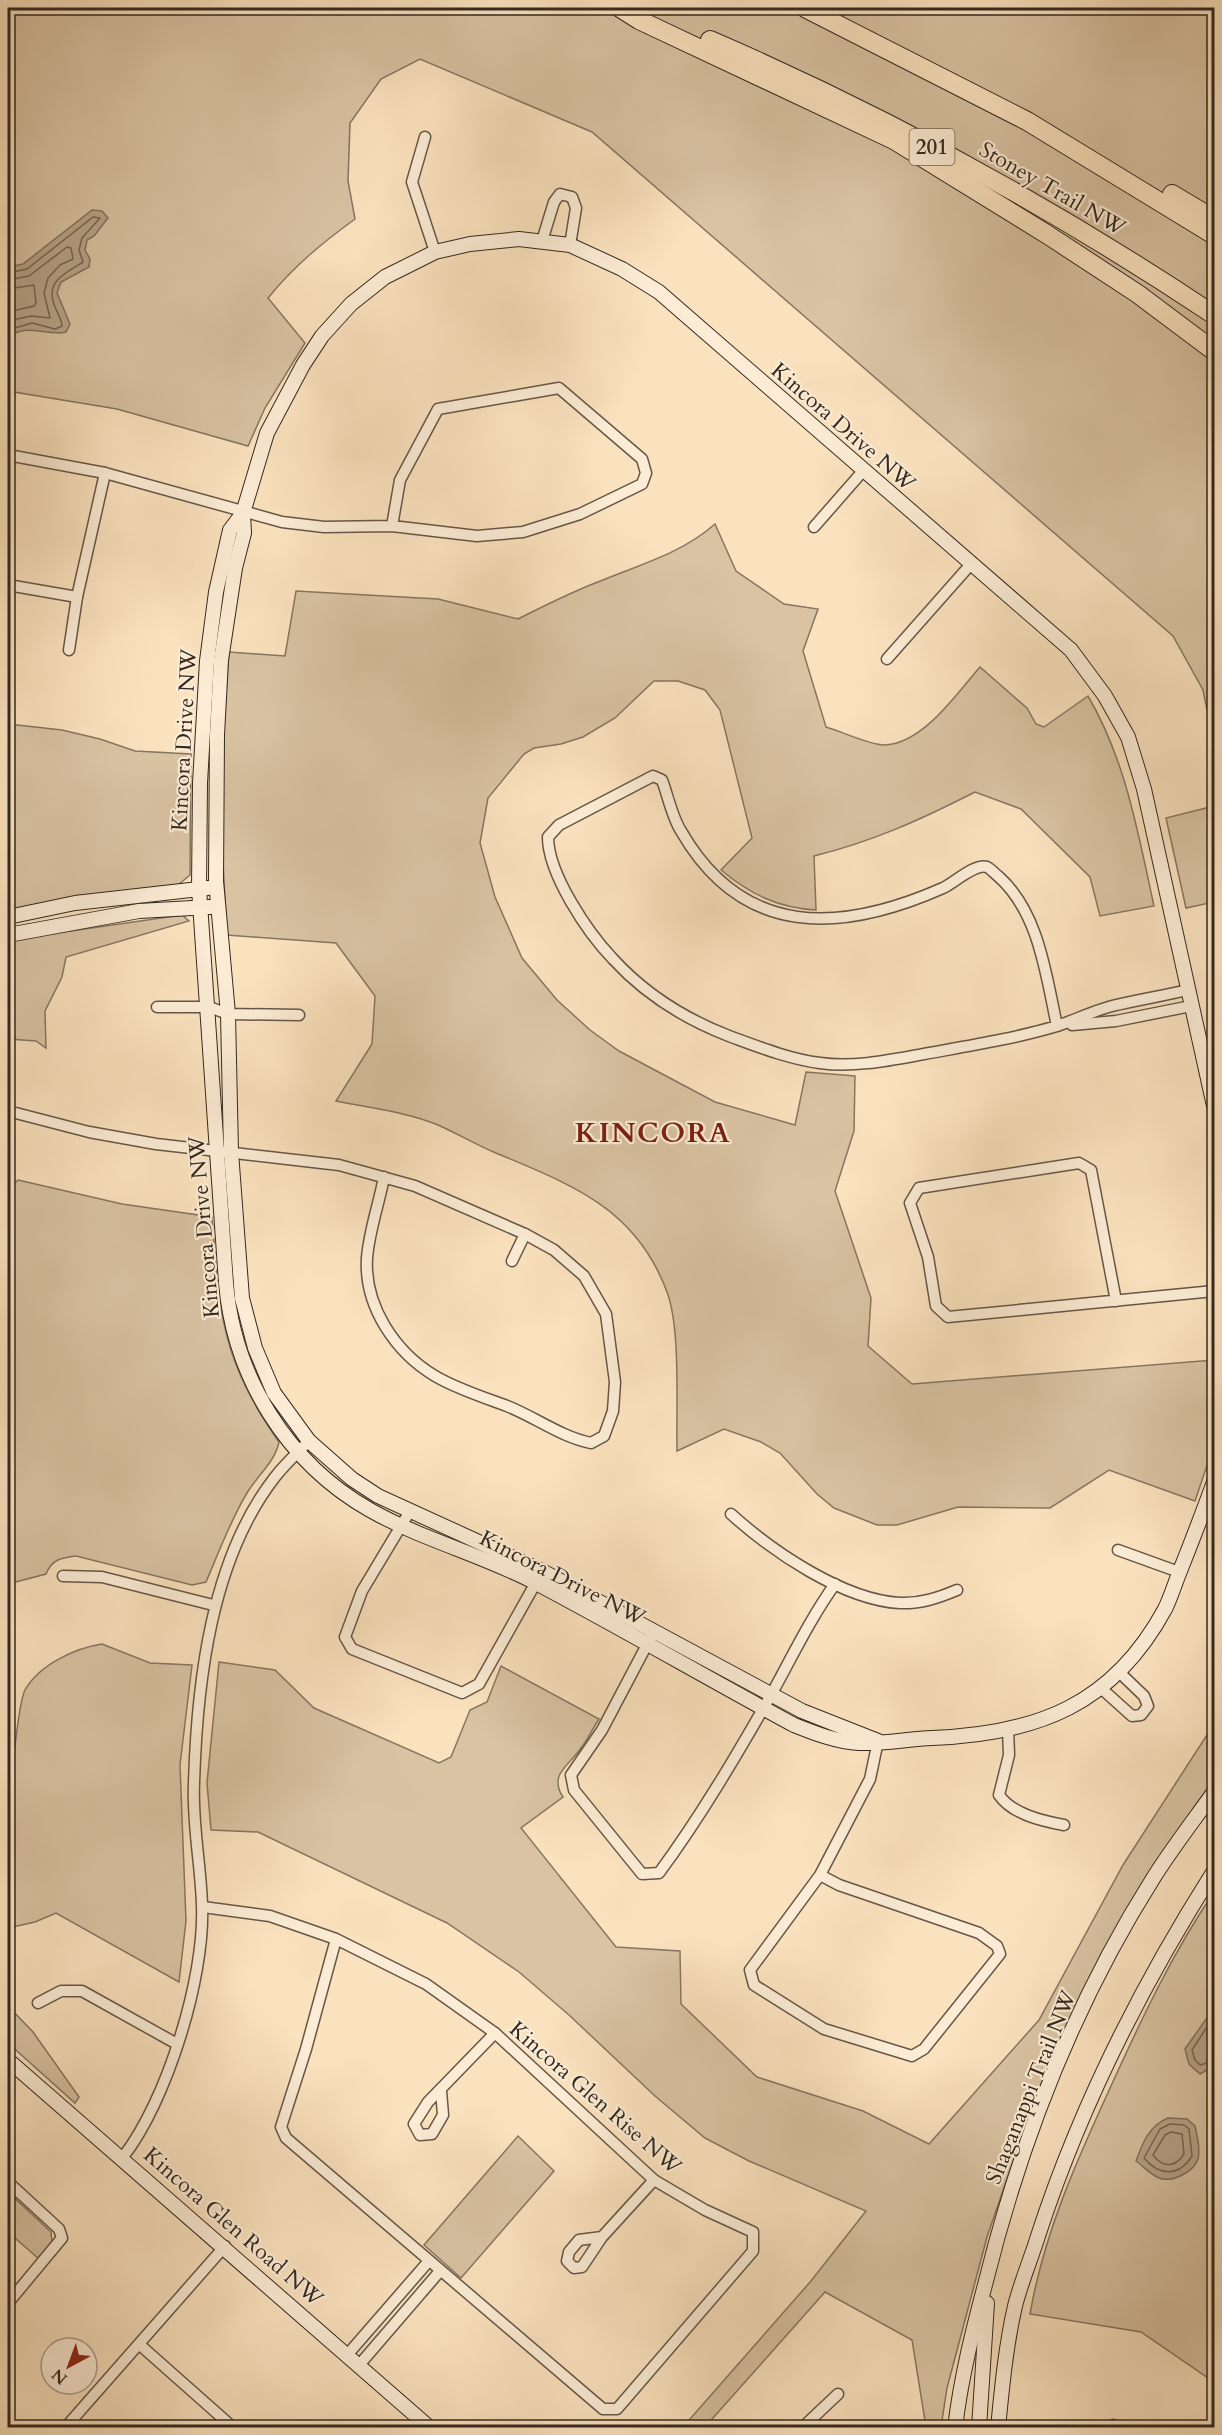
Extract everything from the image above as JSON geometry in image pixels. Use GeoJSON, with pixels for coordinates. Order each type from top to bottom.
{"type":"FeatureCollection","features":[{"type":"Feature","properties":{"kind":"highway"},"geometry":{"type":"LineString","coordinates":[[620,8],[639,20],[894,140],[980,192],[1130,289],[1215,351]]}},
{"type":"Feature","properties":{"kind":"highway","name":"Stoney Trail NW"},"geometry":{"type":"LineString","coordinates":[[633,8],[794,77],[950,156],[1062,219],[1215,315]]}},
{"type":"Feature","properties":{"kind":"highway","name":"Stoney Trail NW"},"geometry":{"type":"LineString","coordinates":[[805,8],[1027,120],[1215,235]]}},
{"type":"Feature","properties":{"kind":"highway"},"geometry":{"type":"LineString","coordinates":[[1027,120],[1061,129],[1215,219]]}},
{"type":"Feature","properties":{"kind":"street"},"geometry":{"type":"LineString","coordinates":[[425,137],[412,182],[435,252]]}},
{"type":"Feature","properties":{"kind":"street"},"geometry":{"type":"LineString","coordinates":[[542,241],[554,202],[560,194],[573,197],[576,208],[570,245]]}},
{"type":"Feature","properties":{"kind":"street","name":"Kincora Drive NW"},"geometry":{"type":"LineString","coordinates":[[1215,1106],[1144,789],[1128,737],[1105,696],[1071,650],[659,292],[622,269],[570,245],[519,239],[470,244],[435,252],[385,278],[351,304],[322,336],[281,402],[267,434],[243,513],[244,533],[229,604],[220,671],[215,798],[216,888],[228,1014],[231,1152],[242,1298],[263,1371],[274,1393],[309,1441],[352,1479],[378,1496],[486,1543],[647,1644],[763,1708],[819,1735],[860,1743],[953,1737],[1008,1728],[1053,1716],[1102,1689],[1120,1672],[1160,1617],[1215,1482]]}},
{"type":"Feature","properties":{"kind":"street"},"geometry":{"type":"LineString","coordinates":[[8,455],[105,473],[282,522],[324,528],[392,526],[477,536],[523,532],[580,514],[642,484],[646,472],[642,459],[559,388],[438,409],[400,480],[392,526]]}},
{"type":"Feature","properties":{"kind":"street"},"geometry":{"type":"LineString","coordinates":[[814,527],[863,471]]}},
{"type":"Feature","properties":{"kind":"street"},"geometry":{"type":"LineString","coordinates":[[69,650],[76,597],[105,473]]}},
{"type":"Feature","properties":{"kind":"street","name":"Kincora Drive NW"},"geometry":{"type":"LineString","coordinates":[[243,513],[230,530],[211,626],[200,783],[199,889],[228,1306],[233,1330],[262,1403],[298,1452],[347,1496],[404,1525],[500,1564],[539,1577],[654,1631],[801,1711],[878,1741]]}},
{"type":"Feature","properties":{"kind":"street"},"geometry":{"type":"LineString","coordinates":[[887,659],[971,564]]}},
{"type":"Feature","properties":{"kind":"street"},"geometry":{"type":"LineString","coordinates":[[8,585],[76,597]]}},
{"type":"Feature","properties":{"kind":"street"},"geometry":{"type":"LineString","coordinates":[[1057,1026],[1042,954],[1031,924],[1009,886],[988,867],[979,867],[946,887],[874,912],[817,920],[783,914],[751,904],[720,882],[703,864],[679,829],[662,780],[653,776],[559,825],[548,837],[554,861],[576,910],[593,936],[621,968],[650,993],[685,1015],[747,1042],[803,1060],[823,1064],[906,1057],[1057,1026],[1116,1021],[1191,1006]]}},
{"type":"Feature","properties":{"kind":"street"},"geometry":{"type":"LineString","coordinates":[[8,917],[75,903],[216,888]]}},
{"type":"Feature","properties":{"kind":"street"},"geometry":{"type":"LineString","coordinates":[[8,935],[139,911],[218,907]]}},
{"type":"Feature","properties":{"kind":"street"},"geometry":{"type":"LineString","coordinates":[[1057,1026],[1110,1006],[1188,990]]}},
{"type":"Feature","properties":{"kind":"street"},"geometry":{"type":"LineString","coordinates":[[157,1007],[209,1007],[228,1014],[298,1015]]}},
{"type":"Feature","properties":{"kind":"street"},"geometry":{"type":"LineString","coordinates":[[8,1111],[89,1132],[156,1144],[339,1165],[384,1177],[415,1186],[525,1234],[555,1250],[576,1267],[593,1289],[606,1314],[615,1382],[613,1411],[607,1431],[599,1440],[591,1443],[571,1437],[517,1410],[435,1376],[410,1357],[397,1342],[381,1320],[373,1303],[367,1260],[384,1177]]}},
{"type":"Feature","properties":{"kind":"street"},"geometry":{"type":"LineString","coordinates":[[1116,1301],[1091,1170],[1079,1162],[919,1188],[914,1192],[910,1203],[928,1257],[936,1306],[948,1317],[1116,1301],[1215,1291]]}},
{"type":"Feature","properties":{"kind":"street"},"geometry":{"type":"LineString","coordinates":[[512,1261],[525,1234]]}},
{"type":"Feature","properties":{"kind":"street"},"geometry":{"type":"LineString","coordinates":[[123,2157],[138,2138],[163,2090],[197,1964],[203,1907],[194,1818],[194,1782],[213,1605],[228,1562],[255,1506],[275,1476],[309,1441]]}},
{"type":"Feature","properties":{"kind":"street"},"geometry":{"type":"LineString","coordinates":[[410,1511],[352,1612],[345,1637],[352,1649],[462,1693],[479,1684],[539,1577]]}},
{"type":"Feature","properties":{"kind":"street"},"geometry":{"type":"LineString","coordinates":[[731,1514],[769,1545],[835,1584],[862,1595],[899,1603],[933,1600],[957,1590]]}},
{"type":"Feature","properties":{"kind":"street"},"geometry":{"type":"LineString","coordinates":[[1118,1550],[1179,1572]]}},
{"type":"Feature","properties":{"kind":"street"},"geometry":{"type":"LineString","coordinates":[[63,1576],[102,1577],[213,1605]]}},
{"type":"Feature","properties":{"kind":"street"},"geometry":{"type":"LineString","coordinates":[[654,1631],[602,1730],[571,1775],[574,1790],[642,1874],[659,1873],[690,1830],[763,1708],[814,1613],[835,1584]]}},
{"type":"Feature","properties":{"kind":"street"},"geometry":{"type":"LineString","coordinates":[[1102,1689],[1132,1716],[1141,1715],[1148,1706],[1144,1696],[1120,1672]]}},
{"type":"Feature","properties":{"kind":"street"},"geometry":{"type":"LineString","coordinates":[[1008,1728],[1009,1755],[999,1795],[1005,1804],[1042,1820],[1064,1825]]}},
{"type":"Feature","properties":{"kind":"street"},"geometry":{"type":"LineString","coordinates":[[820,1875],[839,1886],[979,1933],[997,1946],[1000,1954],[924,2049],[912,2056],[824,2029],[754,1985],[750,1970],[757,1958],[797,1910],[820,1875],[870,1779],[878,1741]]}},
{"type":"Feature","properties":{"kind":"street","name":"Shaganappi Trail NW"},"geometry":{"type":"LineString","coordinates":[[955,2427],[963,2370],[1010,2189],[1046,2093],[1109,1955],[1154,1876],[1215,1792]]}},
{"type":"Feature","properties":{"kind":"street"},"geometry":{"type":"LineString","coordinates":[[998,2427],[1003,2375],[1016,2306],[1069,2145],[1103,2069],[1147,1984],[1215,1871]]}},
{"type":"Feature","properties":{"kind":"street","name":"Kincora Glen Rise NW"},"geometry":{"type":"LineString","coordinates":[[203,1907],[270,1916],[336,1939],[426,1984],[495,2033],[654,2180],[705,2210],[753,2232],[753,2252],[617,2409],[603,2409],[428,2262],[286,2138],[281,2127],[306,2049],[336,1939]]}},
{"type":"Feature","properties":{"kind":"street"},"geometry":{"type":"LineString","coordinates":[[38,2003],[61,1991],[82,1991],[177,2044]]}},
{"type":"Feature","properties":{"kind":"street"},"geometry":{"type":"LineString","coordinates":[[441,2091],[495,2033]]}},
{"type":"Feature","properties":{"kind":"street","name":"Kincora Glen Road NW"},"geometry":{"type":"LineString","coordinates":[[8,2060],[360,2364],[426,2426]]}},
{"type":"Feature","properties":{"kind":"street"},"geometry":{"type":"LineString","coordinates":[[602,2237],[654,2180]]}},
{"type":"Feature","properties":{"kind":"street"},"geometry":{"type":"LineString","coordinates":[[8,2182],[59,2229],[62,2238],[8,2303]]}},
{"type":"Feature","properties":{"kind":"street"},"geometry":{"type":"LineString","coordinates":[[65,2427],[140,2345],[225,2246]]}},
{"type":"Feature","properties":{"kind":"street"},"geometry":{"type":"LineString","coordinates":[[348,2354],[428,2262]]}},
{"type":"Feature","properties":{"kind":"street"},"geometry":{"type":"LineString","coordinates":[[979,2427],[989,2268]]}},
{"type":"Feature","properties":{"kind":"street"},"geometry":{"type":"LineString","coordinates":[[360,2364],[440,2271]]}},
{"type":"Feature","properties":{"kind":"street"},"geometry":{"type":"LineString","coordinates":[[140,2345],[228,2423],[228,2427]]}},
{"type":"Feature","properties":{"kind":"street"},"geometry":{"type":"LineString","coordinates":[[802,2427],[838,2394]]}},
{"type":"Feature","properties":{"kind":"shaded area"},"geometry":{"type":"Polygon","coordinates":[[[8,8],[1214,8],[1214,745],[1203,690],[1173,636],[592,132],[420,59],[381,79],[350,123],[348,181],[355,219],[309,256],[268,298],[305,343],[265,408],[248,446],[117,409],[8,391],[8,8]]]}},
{"type":"Feature","properties":{"kind":"shaded area"},"geometry":{"type":"Polygon","coordinates":[[[715,524],[736,571],[784,604],[818,609],[803,651],[826,727],[878,744],[898,742],[925,727],[950,703],[980,667],[1027,708],[1036,724],[1044,727],[1088,696],[1112,746],[1121,772],[1136,825],[1154,906],[1100,916],[1090,877],[1021,809],[975,792],[896,829],[857,844],[814,856],[816,910],[789,906],[765,898],[721,870],[752,838],[720,710],[705,690],[678,681],[654,681],[615,718],[583,737],[561,744],[534,748],[524,754],[488,798],[480,843],[495,897],[522,958],[557,1000],[590,1030],[619,1051],[715,1102],[795,1125],[806,1072],[855,1076],[854,1131],[835,1191],[871,1298],[868,1346],[912,1384],[1214,1360],[1214,1445],[1195,1501],[1109,1470],[1050,1508],[958,1507],[897,1525],[877,1525],[834,1508],[817,1494],[780,1453],[761,1442],[724,1429],[677,1451],[676,1347],[671,1308],[667,1292],[654,1263],[638,1239],[598,1203],[575,1189],[445,1128],[401,1114],[336,1101],[372,1044],[375,996],[336,943],[227,935],[219,791],[229,652],[285,656],[296,591],[438,599],[518,619],[560,598],[675,550],[715,524]]]}},
{"type":"Feature","properties":{"kind":"shaded area"},"geometry":{"type":"Polygon","coordinates":[[[8,724],[62,730],[100,739],[135,751],[191,754],[190,875],[178,885],[95,894],[8,911],[8,724]]]}},
{"type":"Feature","properties":{"kind":"shaded area"},"geometry":{"type":"Polygon","coordinates":[[[1214,806],[1214,902],[1186,908],[1166,818],[1214,806]]]}},
{"type":"Feature","properties":{"kind":"shaded area"},"geometry":{"type":"Polygon","coordinates":[[[182,915],[189,921],[66,957],[62,977],[45,1011],[46,1048],[36,1041],[8,1039],[8,940],[182,915]]]}},
{"type":"Feature","properties":{"kind":"shaded area"},"geometry":{"type":"Polygon","coordinates":[[[18,1180],[122,1204],[212,1217],[217,1282],[227,1336],[245,1386],[279,1442],[270,1462],[241,1504],[206,1582],[192,1585],[76,1556],[58,1560],[51,1565],[46,1574],[8,1584],[8,1190],[18,1180]]]}},
{"type":"Feature","properties":{"kind":"shaded area"},"geometry":{"type":"Polygon","coordinates":[[[102,1644],[150,1663],[192,1665],[180,1765],[186,1921],[179,1982],[56,1913],[35,1922],[8,1928],[8,1768],[13,1759],[23,1696],[31,1681],[48,1666],[81,1649],[102,1644]]]}},
{"type":"Feature","properties":{"kind":"shaded area"},"geometry":{"type":"Polygon","coordinates":[[[219,1662],[275,1670],[314,1708],[439,1763],[451,1757],[470,1710],[487,1702],[501,1666],[599,1719],[584,1745],[559,1776],[559,1789],[563,1797],[521,1828],[616,1947],[680,1951],[681,2004],[757,2077],[863,2111],[929,2144],[1039,2020],[1123,1865],[1214,1724],[1214,1779],[1175,1836],[1064,2035],[1036,2095],[987,2237],[947,2388],[941,2427],[926,2427],[912,2340],[825,2292],[705,2427],[683,2427],[811,2281],[866,2211],[749,2161],[705,2138],[655,2096],[569,2015],[519,1972],[447,1923],[258,1832],[211,1830],[207,1783],[219,1662]]]}},
{"type":"Feature","properties":{"kind":"shaded area"},"geometry":{"type":"Polygon","coordinates":[[[1214,1892],[1214,2382],[1141,2332],[1030,2314],[1053,2226],[1086,2141],[1158,1987],[1214,1892]]]}},
{"type":"Feature","properties":{"kind":"shaded area"},"geometry":{"type":"Polygon","coordinates":[[[8,2006],[33,2032],[79,2097],[75,2103],[8,2043],[8,2006]]]}},
{"type":"Feature","properties":{"kind":"shaded area"},"geometry":{"type":"Polygon","coordinates":[[[518,2136],[554,2171],[461,2278],[424,2245],[518,2136]]]}},
{"type":"Feature","properties":{"kind":"shaded area"},"geometry":{"type":"Polygon","coordinates":[[[8,2192],[51,2232],[52,2243],[39,2259],[8,2232],[8,2192]]]}},
{"type":"Feature","properties":{"kind":"water"},"geometry":{"type":"Polygon","coordinates":[[[92,210],[102,211],[108,218],[94,236],[87,240],[85,250],[90,259],[89,267],[61,282],[57,293],[70,324],[66,332],[28,330],[14,334],[8,339],[8,267],[23,264],[92,210]]]}},
{"type":"Feature","properties":{"kind":"water"},"geometry":{"type":"Polygon","coordinates":[[[1214,2008],[1214,2066],[1200,2074],[1189,2064],[1185,2049],[1214,2008]]]}},
{"type":"Feature","properties":{"kind":"water"},"geometry":{"type":"Polygon","coordinates":[[[1168,2118],[1187,2119],[1195,2126],[1199,2151],[1196,2164],[1187,2172],[1176,2178],[1164,2179],[1153,2175],[1136,2161],[1151,2130],[1168,2118]]]}},
{"type":"Feature","properties":{"kind":"district","name":"KINCORA"},"geometry":{"type":"Point","coordinates":[653,1132]}}]}
